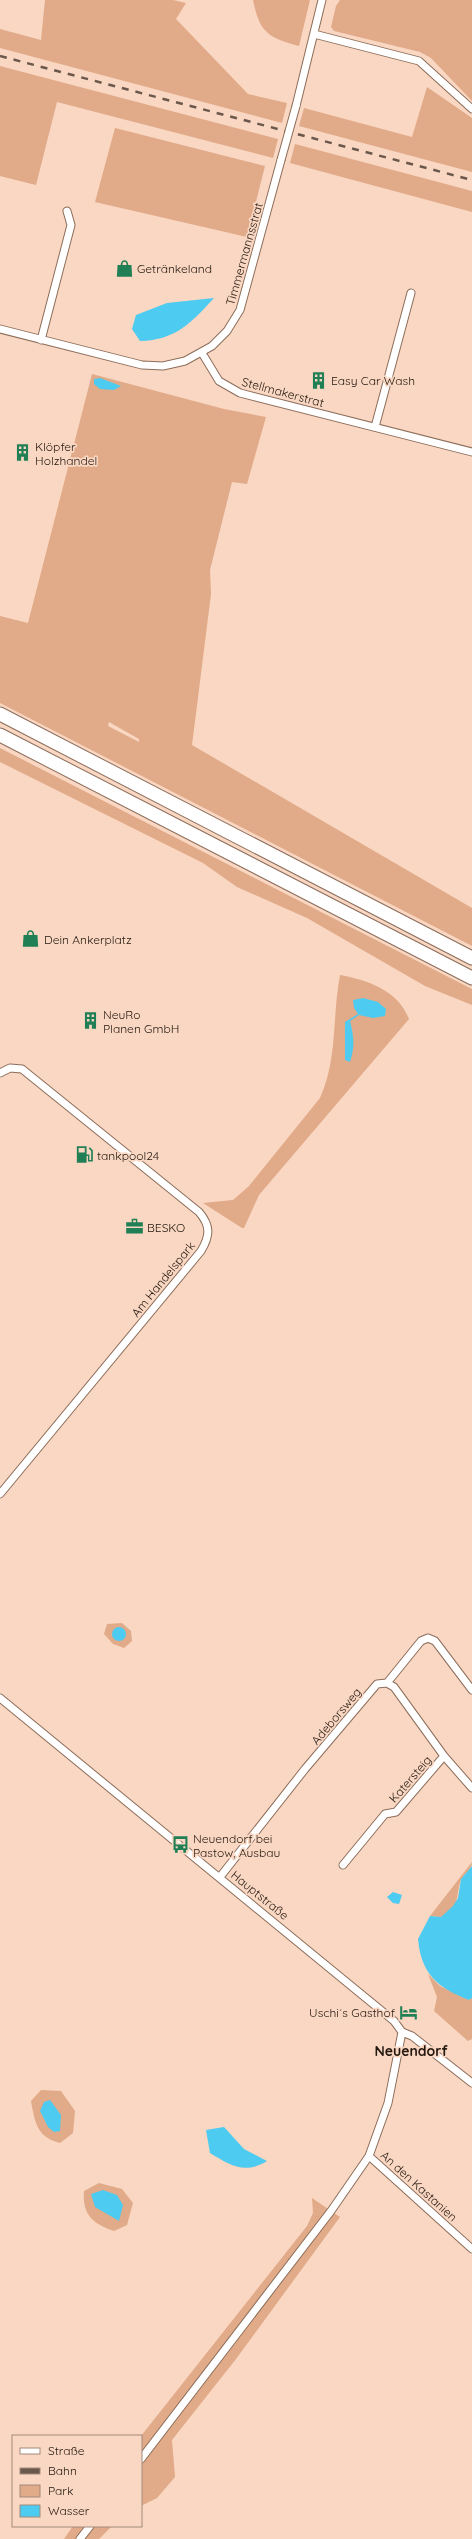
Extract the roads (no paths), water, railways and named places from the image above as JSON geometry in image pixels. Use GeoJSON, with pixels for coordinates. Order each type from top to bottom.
{"type":"FeatureCollection","features":[{"type":"Feature","properties":{"kind":"highway"},"geometry":{"type":"LineString","coordinates":[[0,714],[472,958]]}},
{"type":"Feature","properties":{"kind":"highway"},"geometry":{"type":"LineString","coordinates":[[0,735],[472,978]]}},
{"type":"Feature","properties":{"kind":"street","name":"Timmermannsstrat"},"geometry":{"type":"LineString","coordinates":[[0,329],[154,366],[185,361],[202,353],[227,331],[240,310],[296,106],[322,0]]}},
{"type":"Feature","properties":{"kind":"street"},"geometry":{"type":"LineString","coordinates":[[314,34],[419,61],[472,109]]}},
{"type":"Feature","properties":{"kind":"street"},"geometry":{"type":"LineString","coordinates":[[41,340],[72,225],[67,211]]}},
{"type":"Feature","properties":{"kind":"street"},"geometry":{"type":"LineString","coordinates":[[375,427],[411,293]]}},
{"type":"Feature","properties":{"kind":"street","name":"Stellmakerstrat"},"geometry":{"type":"LineString","coordinates":[[202,353],[219,381],[240,393],[472,452]]}},
{"type":"Feature","properties":{"kind":"street","name":"Am Handelspark"},"geometry":{"type":"LineString","coordinates":[[0,1073],[10,1068],[22,1068],[199,1212],[208,1226],[209,1233],[201,1251],[0,1494]]}},
{"type":"Feature","properties":{"kind":"street"},"geometry":{"type":"LineString","coordinates":[[472,1690],[435,1641],[428,1638],[421,1641],[387,1682],[394,1687],[444,1756],[472,1788]]}},
{"type":"Feature","properties":{"kind":"street","name":"Adeborsweg"},"geometry":{"type":"LineString","coordinates":[[220,1877],[305,1769],[377,1684],[387,1682]]}},
{"type":"Feature","properties":{"kind":"street","name":"Hauptstraße"},"geometry":{"type":"LineString","coordinates":[[0,1698],[394,2021],[402,2032]]}},
{"type":"Feature","properties":{"kind":"street","name":"Katersteig"},"geometry":{"type":"LineString","coordinates":[[343,1864],[385,1814],[396,1812],[444,1756]]}},
{"type":"Feature","properties":{"kind":"street"},"geometry":{"type":"LineString","coordinates":[[142,2458],[325,2219],[369,2156],[388,2103],[402,2032],[412,2036],[472,2083]]}},
{"type":"Feature","properties":{"kind":"street","name":"An den Kastanien"},"geometry":{"type":"LineString","coordinates":[[369,2156],[472,2249]]}},
{"type":"Feature","properties":{"kind":"street"},"geometry":{"type":"LineString","coordinates":[[80,2539],[89,2527]]}},
{"type":"Feature","properties":{"kind":"water"},"geometry":{"type":"Polygon","coordinates":[[[214,298],[198,315],[173,334],[153,340],[140,341],[132,329],[136,315],[167,303],[214,298]]]}},
{"type":"Feature","properties":{"kind":"water"},"geometry":{"type":"Polygon","coordinates":[[[100,378],[121,386],[114,390],[100,389],[94,384],[94,379],[100,378]]]}},
{"type":"Feature","properties":{"kind":"water"},"geometry":{"type":"Polygon","coordinates":[[[363,998],[378,1002],[386,1009],[385,1016],[373,1018],[359,1015],[350,1021],[353,1051],[350,1062],[345,1060],[345,1022],[358,1014],[354,1008],[353,1000],[363,998]]]}},
{"type":"Feature","properties":{"kind":"water"},"geometry":{"type":"Polygon","coordinates":[[[116,1627],[122,1627],[126,1631],[126,1637],[122,1641],[116,1641],[112,1637],[112,1631],[116,1627]]]}},
{"type":"Feature","properties":{"kind":"water"},"geometry":{"type":"Polygon","coordinates":[[[472,1866],[472,1998],[469,2000],[440,1985],[427,1971],[423,1962],[418,1939],[430,1916],[441,1917],[453,1906],[458,1898],[461,1879],[472,1866]]]}},
{"type":"Feature","properties":{"kind":"water"},"geometry":{"type":"Polygon","coordinates":[[[393,1892],[402,1895],[399,1904],[393,1903],[387,1897],[393,1892]]]}},
{"type":"Feature","properties":{"kind":"water"},"geometry":{"type":"Polygon","coordinates":[[[50,2100],[61,2115],[60,2131],[54,2132],[48,2127],[40,2111],[44,2102],[50,2100]]]}},
{"type":"Feature","properties":{"kind":"water"},"geometry":{"type":"Polygon","coordinates":[[[224,2127],[244,2149],[267,2161],[259,2165],[244,2168],[237,2167],[210,2153],[206,2130],[224,2127]]]}},
{"type":"Feature","properties":{"kind":"water"},"geometry":{"type":"Polygon","coordinates":[[[103,2190],[117,2195],[123,2205],[119,2221],[95,2207],[91,2194],[103,2190]]]}},
{"type":"Feature","properties":{"kind":"railway"},"geometry":{"type":"LineString","coordinates":[[0,56],[472,180]]}},
{"type":"Feature","properties":{"kind":"place","name":"Getränkeland"},"geometry":{"type":"Point","coordinates":[124,268]}},
{"type":"Feature","properties":{"kind":"place","name":"Easy Car Wash"},"geometry":{"type":"Point","coordinates":[318,380]}},
{"type":"Feature","properties":{"kind":"place","name":"Klöpfer Holzhandel"},"geometry":{"type":"Point","coordinates":[22,453]}},
{"type":"Feature","properties":{"kind":"place","name":"Dein Ankerplatz"},"geometry":{"type":"Point","coordinates":[31,939]}},
{"type":"Feature","properties":{"kind":"place","name":"NeuRo Planen GmbH"},"geometry":{"type":"Point","coordinates":[90,1021]}},
{"type":"Feature","properties":{"kind":"place","name":"tankpool24"},"geometry":{"type":"Point","coordinates":[84,1155]}},
{"type":"Feature","properties":{"kind":"place","name":"BESKO"},"geometry":{"type":"Point","coordinates":[134,1227]}},
{"type":"Feature","properties":{"kind":"place","name":"Neuendorf bei Pastow, Ausbau"},"geometry":{"type":"Point","coordinates":[180,1845]}},
{"type":"Feature","properties":{"kind":"place","name":"Uschi´s Gasthof"},"geometry":{"type":"Point","coordinates":[408,2012]}},
{"type":"Feature","properties":{"kind":"district","name":"Neuendorf"},"geometry":{"type":"Point","coordinates":[411,2051]}}]}
